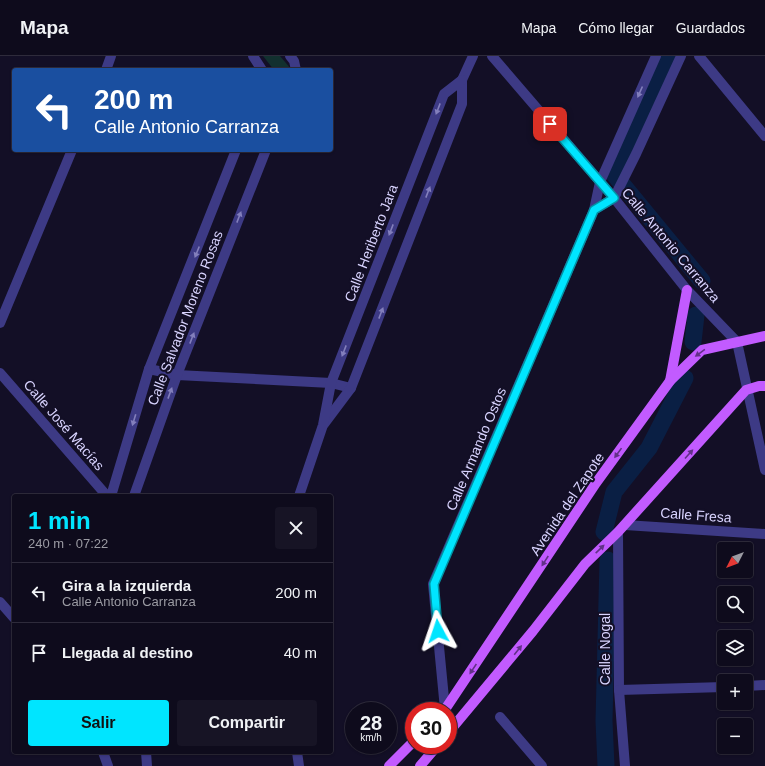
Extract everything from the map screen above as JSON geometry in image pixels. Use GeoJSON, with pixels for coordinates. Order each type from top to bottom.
{"type":"FeatureCollection","features":[{"type":"Feature","properties":{"kind":"main road"},"geometry":{"type":"LineString","coordinates":[[670,381],[687,290]]}},
{"type":"Feature","properties":{"kind":"main road","name":"Avenida del Zapote"},"geometry":{"type":"LineString","coordinates":[[449,702],[596,483],[670,381],[702,350],[765,336]]}},
{"type":"Feature","properties":{"kind":"main road"},"geometry":{"type":"LineString","coordinates":[[457,722],[533,632],[585,564],[622,528],[746,390],[759,386],[765,386]]}},
{"type":"Feature","properties":{"kind":"main road"},"geometry":{"type":"LineString","coordinates":[[389,766],[405,750]]}},
{"type":"Feature","properties":{"kind":"main road"},"geometry":{"type":"LineString","coordinates":[[420,766],[430,754]]}},
{"type":"Feature","properties":{"kind":"street"},"geometry":{"type":"LineString","coordinates":[[107,68],[112,56]]}},
{"type":"Feature","properties":{"kind":"street"},"geometry":{"type":"LineString","coordinates":[[253,56],[261,68]]}},
{"type":"Feature","properties":{"kind":"street"},"geometry":{"type":"LineString","coordinates":[[290,56],[294,61],[296,68]]}},
{"type":"Feature","properties":{"kind":"street","name":"Calle Heriberto Jara"},"geometry":{"type":"LineString","coordinates":[[323,425],[351,388],[462,104],[462,80],[473,56]]}},
{"type":"Feature","properties":{"kind":"street","name":"Calle Antonio Carranza"},"geometry":{"type":"LineString","coordinates":[[492,56],[614,198],[687,290],[737,342]]}},
{"type":"Feature","properties":{"kind":"street","name":"Calle Armando Ostos"},"geometry":{"type":"LineString","coordinates":[[443,702],[434,584],[594,210],[600,182],[656,56]]}},
{"type":"Feature","properties":{"kind":"street"},"geometry":{"type":"LineString","coordinates":[[594,210],[614,198],[681,56]]}},
{"type":"Feature","properties":{"kind":"street"},"geometry":{"type":"LineString","coordinates":[[699,56],[765,136]]}},
{"type":"Feature","properties":{"kind":"street","name":"Calle Heriberto Jara"},"geometry":{"type":"LineString","coordinates":[[300,494],[323,425],[331,384],[444,94],[462,80]]}},
{"type":"Feature","properties":{"kind":"street"},"geometry":{"type":"LineString","coordinates":[[0,323],[71,152]]}},
{"type":"Feature","properties":{"kind":"street","name":"Calle Salvador Moreno Rosas"},"geometry":{"type":"LineString","coordinates":[[112,494],[149,369],[235,152]]}},
{"type":"Feature","properties":{"kind":"street","name":"Calle Salvador Moreno Rosas"},"geometry":{"type":"LineString","coordinates":[[135,494],[177,375],[265,152]]}},
{"type":"Feature","properties":{"kind":"street"},"geometry":{"type":"LineString","coordinates":[[737,342],[746,390],[765,470]]}},
{"type":"Feature","properties":{"kind":"street"},"geometry":{"type":"LineString","coordinates":[[149,369],[177,375],[331,384],[351,388]]}},
{"type":"Feature","properties":{"kind":"street","name":"Calle José Macías"},"geometry":{"type":"LineString","coordinates":[[0,373],[106,494]]}},
{"type":"Feature","properties":{"kind":"street","name":"Calle Fresa"},"geometry":{"type":"LineString","coordinates":[[622,528],[765,534]]}},
{"type":"Feature","properties":{"kind":"street","name":"Calle Nogal"},"geometry":{"type":"LineString","coordinates":[[622,528],[618,690],[626,766]]}},
{"type":"Feature","properties":{"kind":"street"},"geometry":{"type":"LineString","coordinates":[[0,602],[12,616]]}},
{"type":"Feature","properties":{"kind":"street"},"geometry":{"type":"LineString","coordinates":[[753,686],[765,685]]}},
{"type":"Feature","properties":{"kind":"street"},"geometry":{"type":"LineString","coordinates":[[618,690],[717,687]]}},
{"type":"Feature","properties":{"kind":"street"},"geometry":{"type":"LineString","coordinates":[[500,717],[542,766]]}},
{"type":"Feature","properties":{"kind":"street"},"geometry":{"type":"LineString","coordinates":[[104,754],[108,766]]}},
{"type":"Feature","properties":{"kind":"street"},"geometry":{"type":"LineString","coordinates":[[146,754],[148,766]]}},
{"type":"Feature","properties":{"kind":"street"},"geometry":{"type":"LineString","coordinates":[[297,754],[299,766]]}},
{"type":"Feature","properties":{"kind":"green space"},"geometry":{"type":"Polygon","coordinates":[[[263,56],[280,56],[290,68],[272,68],[263,56]]]}},
{"type":"Feature","properties":{"kind":"waterway"},"geometry":{"type":"LineString","coordinates":[[667,56],[613,173],[702,281]]}},
{"type":"Feature","properties":{"kind":"waterway"},"geometry":{"type":"LineString","coordinates":[[693,342],[696,315]]}},
{"type":"Feature","properties":{"kind":"waterway"},"geometry":{"type":"LineString","coordinates":[[604,532],[614,492],[649,448],[685,378]]}},
{"type":"Feature","properties":{"kind":"waterway"},"geometry":{"type":"LineString","coordinates":[[606,766],[604,721],[608,560]]}},
{"type":"Feature","properties":{"kind":"route"},"geometry":{"type":"LineString","coordinates":[[438,631],[434,584],[594,210],[614,198],[550,124]]}}]}
